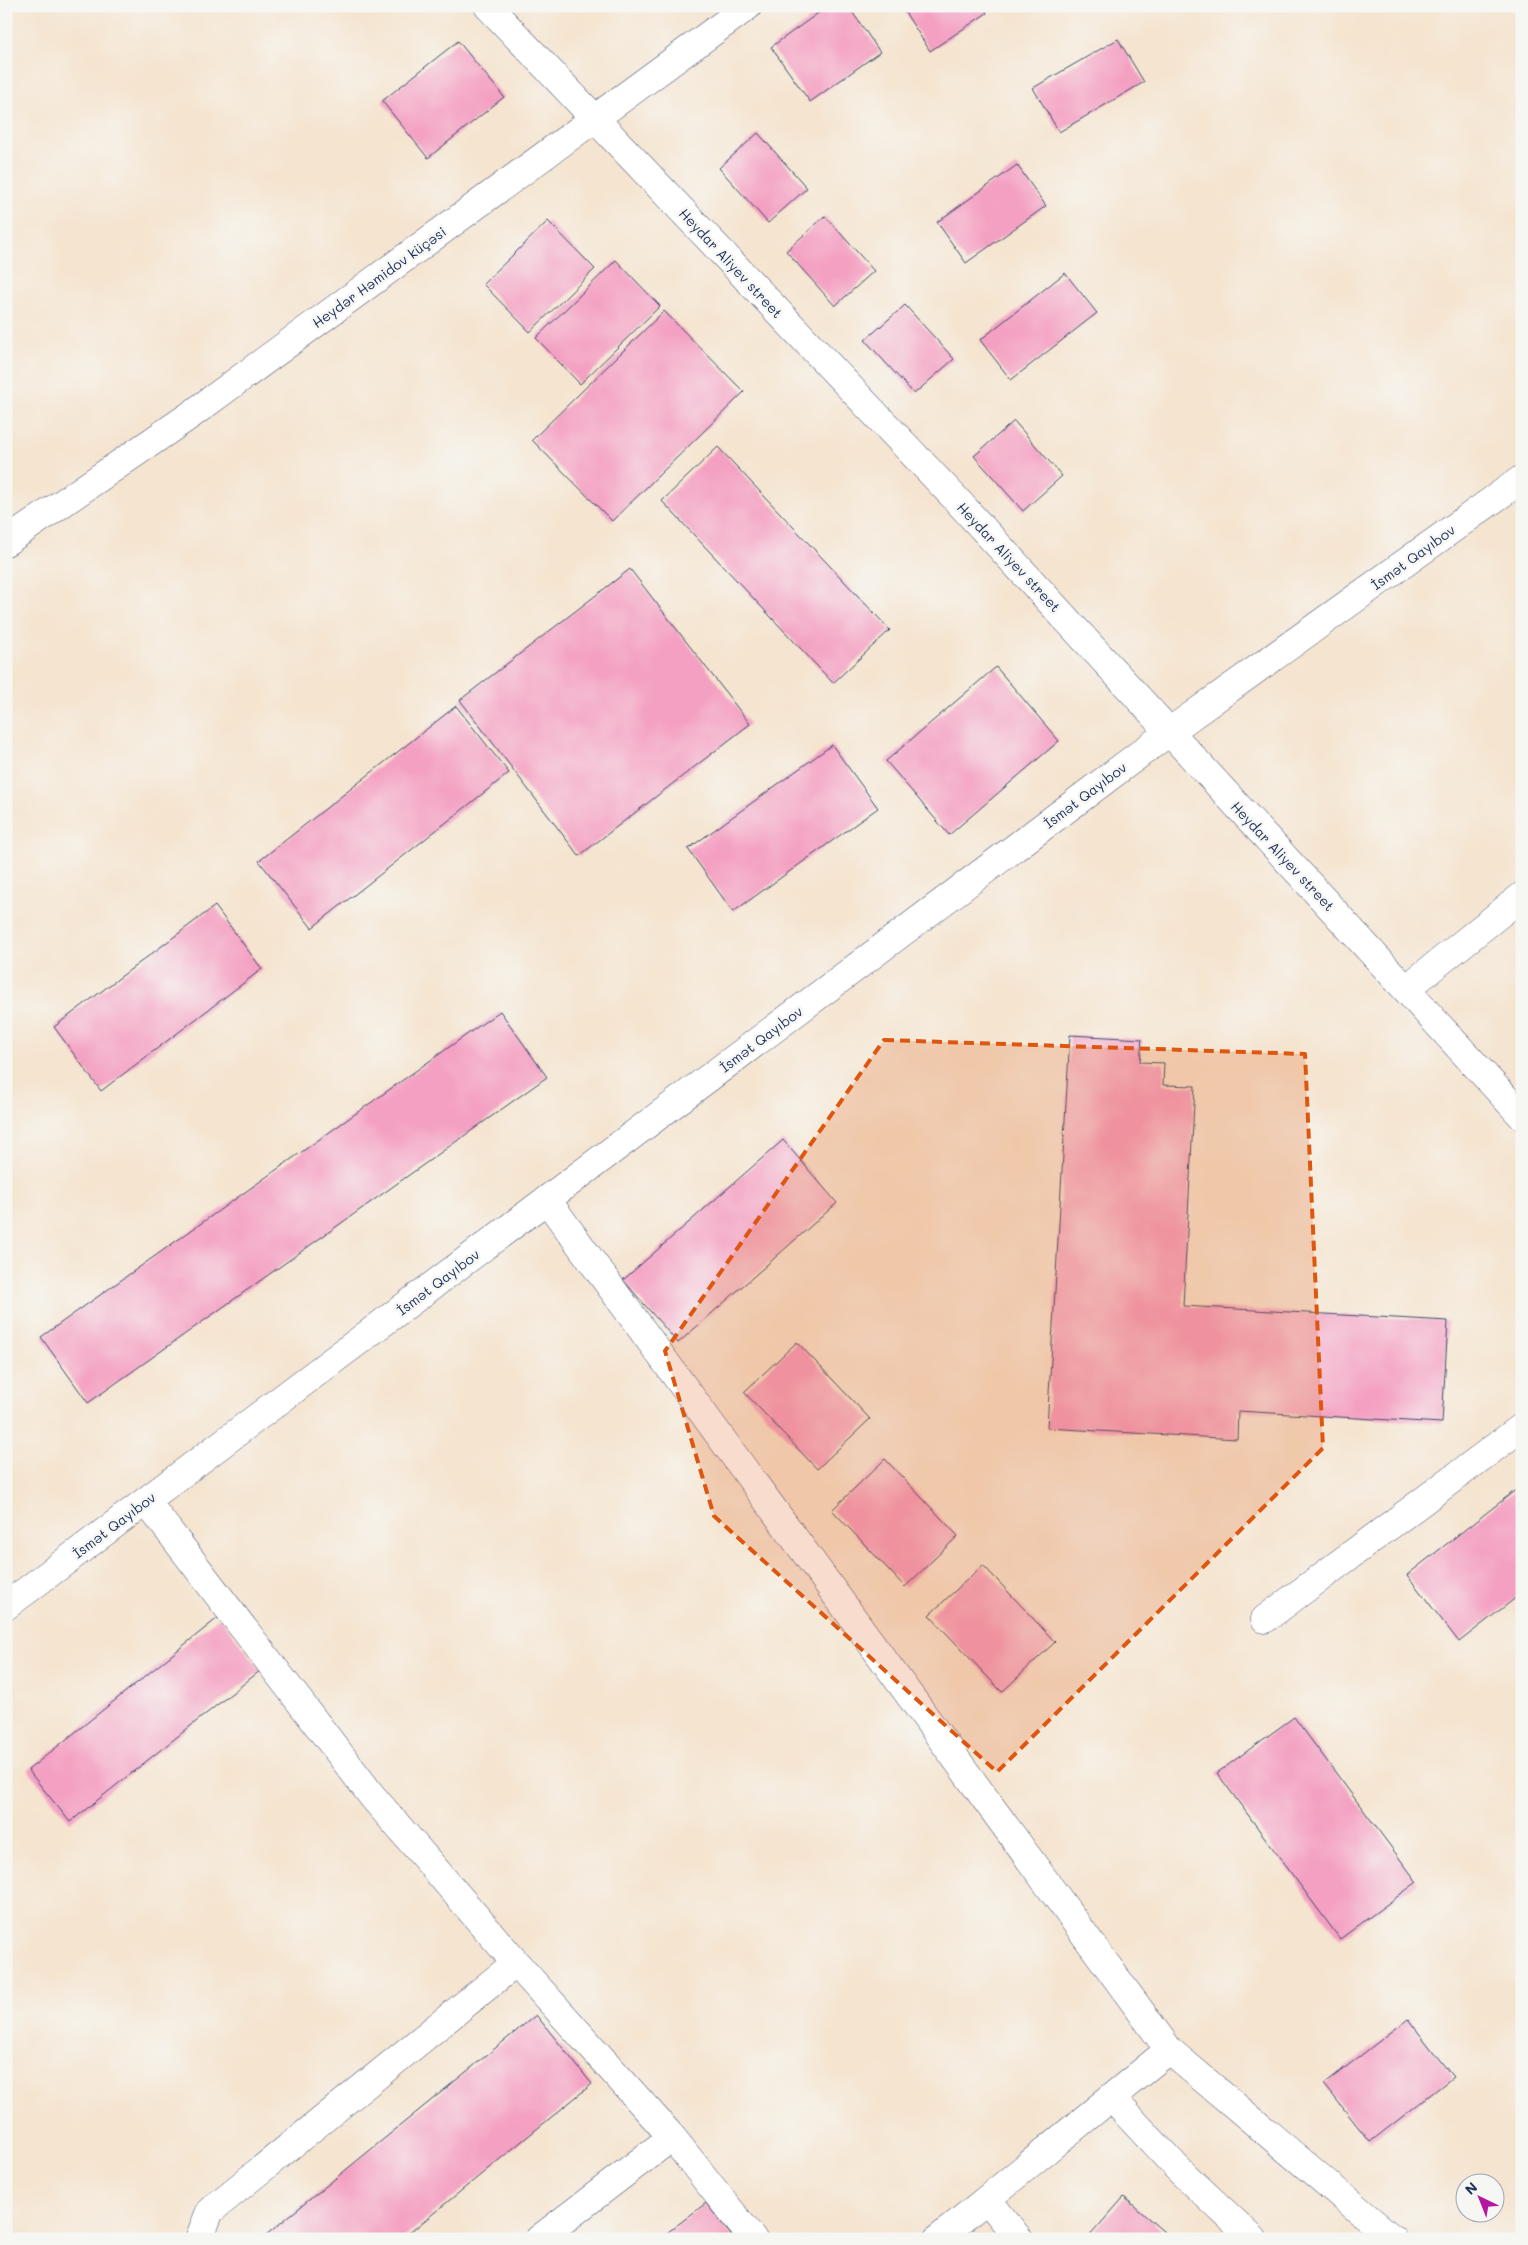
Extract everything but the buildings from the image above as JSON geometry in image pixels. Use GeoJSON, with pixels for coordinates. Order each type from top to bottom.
{"type":"FeatureCollection","features":[{"type":"Feature","properties":{"kind":"street","name":"Heydar Aliyev street"},"geometry":{"type":"LineString","coordinates":[[488,6],[954,497],[1522,1116]]}},
{"type":"Feature","properties":{"kind":"street","name":"Heydər Həmidov küçəsi"},"geometry":{"type":"LineString","coordinates":[[6,542],[192,414],[596,120],[748,6]]}},
{"type":"Feature","properties":{"kind":"street","name":"İsmət Qayıbov"},"geometry":{"type":"LineString","coordinates":[[6,1606],[1169,732],[1522,479]]}},
{"type":"Feature","properties":{"kind":"street"},"geometry":{"type":"LineString","coordinates":[[1406,990],[1522,896]]}},
{"type":"Feature","properties":{"kind":"street"},"geometry":{"type":"LineString","coordinates":[[546,1200],[1169,2050],[1393,2239]]}},
{"type":"Feature","properties":{"kind":"street"},"geometry":{"type":"LineString","coordinates":[[1265,1619],[1522,1427]]}},
{"type":"Feature","properties":{"kind":"street"},"geometry":{"type":"LineString","coordinates":[[146,1501],[372,1796],[516,1963],[672,2137],[753,2239]]}},
{"type":"Feature","properties":{"kind":"street"},"geometry":{"type":"LineString","coordinates":[[199,2239],[210,2211],[516,1963]]}},
{"type":"Feature","properties":{"kind":"street"},"geometry":{"type":"LineString","coordinates":[[938,2239],[1169,2050]]}},
{"type":"Feature","properties":{"kind":"street"},"geometry":{"type":"LineString","coordinates":[[1111,2097],[1177,2168],[1253,2239]]}},
{"type":"Feature","properties":{"kind":"street"},"geometry":{"type":"LineString","coordinates":[[539,2239],[672,2137]]}},
{"type":"Feature","properties":{"kind":"street"},"geometry":{"type":"LineString","coordinates":[[987,2199],[1019,2239]]}},
{"type":"Feature","properties":{"kind":"highlighted area"},"geometry":{"type":"Polygon","coordinates":[[[884,1040],[1305,1054],[1323,1448],[997,1772],[714,1516],[665,1351],[884,1040]]]}}]}
